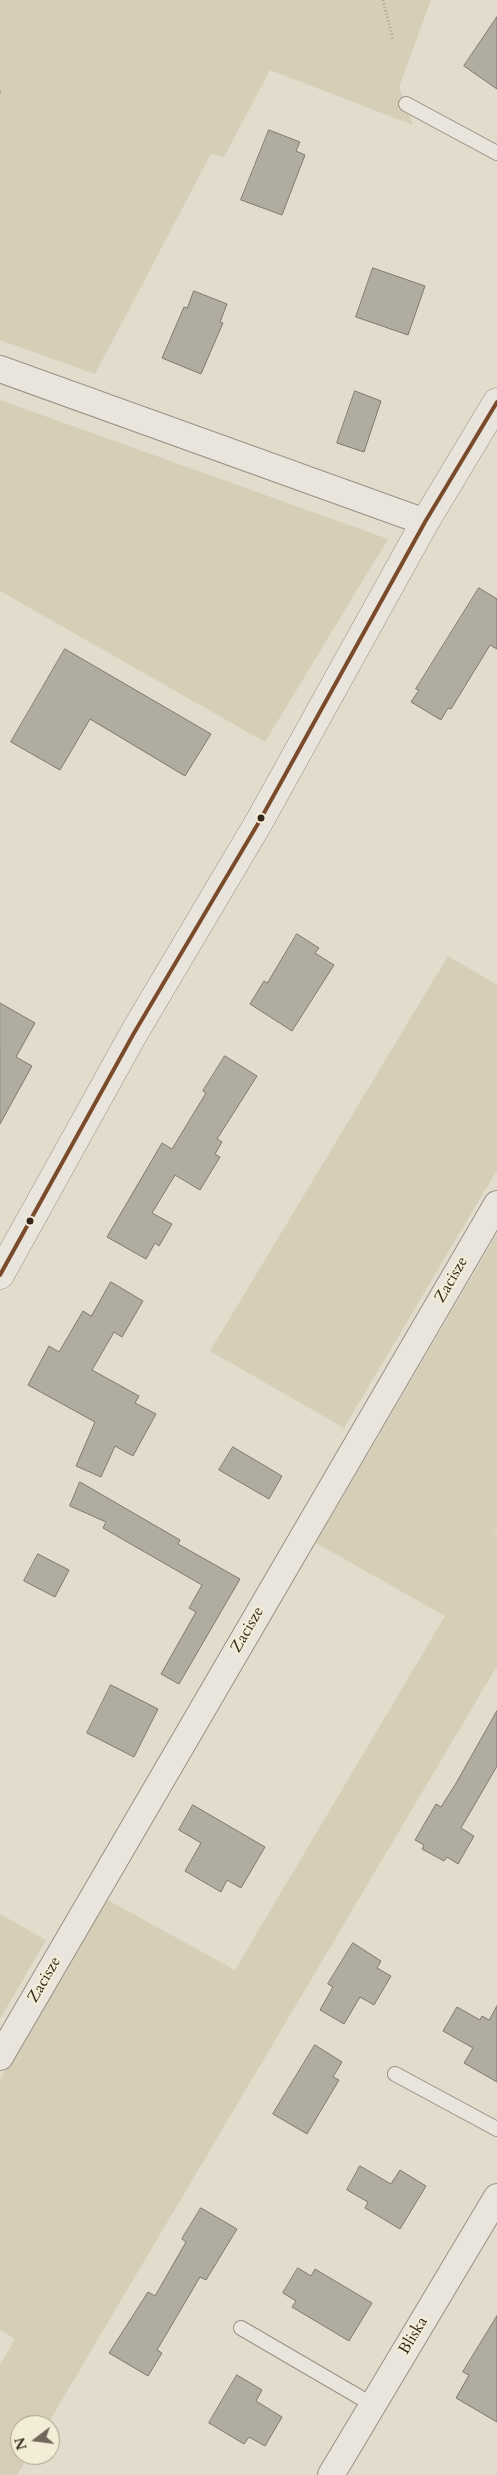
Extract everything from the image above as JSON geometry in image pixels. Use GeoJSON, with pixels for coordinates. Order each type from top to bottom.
{"type":"FeatureCollection","features":[{"type":"Feature","properties":{"kind":"street"},"geometry":{"type":"LineString","coordinates":[[0,369],[425,522]]}},
{"type":"Feature","properties":{"kind":"street"},"geometry":{"type":"LineString","coordinates":[[0,1275],[134,1033],[259,822],[425,522],[497,402]]}},
{"type":"Feature","properties":{"kind":"street","name":"Zacisze"},"geometry":{"type":"LineString","coordinates":[[0,2057],[497,1204]]}},
{"type":"Feature","properties":{"kind":"street","name":"Bliska"},"geometry":{"type":"LineString","coordinates":[[331,2475],[497,2197]]}},
{"type":"Feature","properties":{"kind":"lane"},"geometry":{"type":"LineString","coordinates":[[406,104],[497,154]]}},
{"type":"Feature","properties":{"kind":"lane"},"geometry":{"type":"LineString","coordinates":[[395,2074],[497,2129]]}},
{"type":"Feature","properties":{"kind":"lane"},"geometry":{"type":"LineString","coordinates":[[241,2328],[373,2404]]}},
{"type":"Feature","properties":{"kind":"path"},"geometry":{"type":"LineString","coordinates":[[383,0],[393,39]]}},
{"type":"Feature","properties":{"kind":"shaded area"},"geometry":{"type":"Polygon","coordinates":[[[0,0],[431,0],[399,87],[413,125],[270,70],[224,157],[211,154],[95,374],[0,340],[0,0]]]}},
{"type":"Feature","properties":{"kind":"shaded area"},"geometry":{"type":"Polygon","coordinates":[[[0,400],[388,539],[265,742],[0,591],[0,400]]]}},
{"type":"Feature","properties":{"kind":"shaded area"},"geometry":{"type":"Polygon","coordinates":[[[448,956],[497,985],[497,1170],[344,1428],[210,1351],[448,956]]]}},
{"type":"Feature","properties":{"kind":"shaded area"},"geometry":{"type":"Polygon","coordinates":[[[497,1234],[497,1527],[484,1550],[497,1529],[497,1666],[53,2415],[10,2415],[10,2465],[23,2465],[17,2475],[0,2475],[0,2365],[15,2339],[0,2330],[0,2079],[104,1898],[235,1970],[445,1616],[316,1543],[497,1234]]]}},
{"type":"Feature","properties":{"kind":"shaded area"},"geometry":{"type":"Polygon","coordinates":[[[0,1914],[46,1940],[0,2019],[0,1914]]]}},
{"type":"Feature","properties":{"kind":"building"},"geometry":{"type":"Polygon","coordinates":[[[497,17],[497,89],[464,66],[497,17]]]}},
{"type":"Feature","properties":{"kind":"building"},"geometry":{"type":"Polygon","coordinates":[[[269,130],[300,142],[296,151],[305,155],[282,215],[241,200],[269,130]]]}},
{"type":"Feature","properties":{"kind":"building"},"geometry":{"type":"Polygon","coordinates":[[[373,268],[425,286],[408,335],[356,317],[373,268]]]}},
{"type":"Feature","properties":{"kind":"building"},"geometry":{"type":"Polygon","coordinates":[[[194,291],[227,304],[220,322],[223,323],[201,374],[162,358],[184,307],[187,308],[194,291]]]}},
{"type":"Feature","properties":{"kind":"building"},"geometry":{"type":"Polygon","coordinates":[[[355,391],[381,401],[364,452],[337,443],[355,391]]]}},
{"type":"Feature","properties":{"kind":"building"},"geometry":{"type":"Polygon","coordinates":[[[479,588],[497,599],[497,649],[490,645],[451,709],[448,708],[441,720],[411,702],[419,690],[416,689],[479,588]]]}},
{"type":"Feature","properties":{"kind":"building"},"geometry":{"type":"Polygon","coordinates":[[[65,649],[211,734],[185,776],[90,719],[60,770],[11,742],[65,649]]]}},
{"type":"Feature","properties":{"kind":"building"},"geometry":{"type":"Polygon","coordinates":[[[297,934],[319,948],[315,953],[334,965],[292,1031],[250,1004],[264,981],[267,983],[297,934]]]}},
{"type":"Feature","properties":{"kind":"building"},"geometry":{"type":"Polygon","coordinates":[[[0,1003],[35,1023],[16,1057],[32,1066],[0,1124],[0,1003]]]}},
{"type":"Feature","properties":{"kind":"building"},"geometry":{"type":"Polygon","coordinates":[[[225,1056],[257,1076],[217,1139],[222,1142],[215,1154],[220,1157],[200,1190],[175,1175],[152,1213],[172,1224],[159,1246],[155,1243],[146,1259],[107,1237],[162,1143],[172,1149],[206,1093],[203,1091],[225,1056]]]}},
{"type":"Feature","properties":{"kind":"building"},"geometry":{"type":"Polygon","coordinates":[[[111,1282],[143,1301],[122,1337],[114,1332],[92,1370],[139,1396],[135,1403],[156,1414],[133,1456],[115,1446],[101,1477],[76,1466],[95,1422],[28,1385],[49,1346],[59,1352],[83,1311],[91,1316],[111,1282]]]}},
{"type":"Feature","properties":{"kind":"building"},"geometry":{"type":"Polygon","coordinates":[[[233,1447],[282,1476],[269,1499],[219,1470],[233,1447]]]}},
{"type":"Feature","properties":{"kind":"building"},"geometry":{"type":"Polygon","coordinates":[[[80,1482],[180,1540],[178,1544],[240,1579],[179,1684],[161,1674],[196,1612],[189,1608],[202,1585],[103,1528],[106,1522],[70,1506],[80,1482]]]}},
{"type":"Feature","properties":{"kind":"building"},"geometry":{"type":"Polygon","coordinates":[[[38,1554],[69,1570],[55,1597],[24,1581],[38,1554]]]}},
{"type":"Feature","properties":{"kind":"building"},"geometry":{"type":"Polygon","coordinates":[[[111,1685],[158,1709],[134,1757],[87,1733],[111,1685]]]}},
{"type":"Feature","properties":{"kind":"building"},"geometry":{"type":"Polygon","coordinates":[[[497,1711],[497,1766],[461,1828],[474,1836],[458,1864],[447,1857],[444,1861],[422,1849],[424,1845],[415,1840],[436,1804],[441,1807],[455,1785],[497,1711]]]}},
{"type":"Feature","properties":{"kind":"building"},"geometry":{"type":"Polygon","coordinates":[[[193,1805],[265,1847],[241,1888],[227,1880],[221,1892],[185,1871],[201,1843],[179,1830],[193,1805]]]}},
{"type":"Feature","properties":{"kind":"building"},"geometry":{"type":"Polygon","coordinates":[[[353,1943],[381,1961],[377,1968],[391,1976],[374,2005],[360,1997],[344,2024],[320,2010],[333,1987],[328,1984],[353,1943]]]}},
{"type":"Feature","properties":{"kind":"building"},"geometry":{"type":"Polygon","coordinates":[[[497,2006],[497,2082],[464,2063],[473,2048],[443,2031],[457,2007],[480,2020],[482,2016],[489,2020],[497,2006]]]}},
{"type":"Feature","properties":{"kind":"building"},"geometry":{"type":"Polygon","coordinates":[[[315,2045],[342,2062],[333,2077],[339,2080],[307,2134],[273,2114],[315,2045]]]}},
{"type":"Feature","properties":{"kind":"building"},"geometry":{"type":"Polygon","coordinates":[[[360,2166],[391,2184],[400,2170],[426,2186],[400,2229],[365,2208],[368,2202],[347,2190],[360,2166]]]}},
{"type":"Feature","properties":{"kind":"building"},"geometry":{"type":"Polygon","coordinates":[[[201,2208],[237,2229],[206,2280],[200,2277],[157,2350],[162,2353],[148,2376],[109,2353],[148,2292],[155,2296],[186,2242],[182,2239],[201,2208]]]}},
{"type":"Feature","properties":{"kind":"building"},"geometry":{"type":"Polygon","coordinates":[[[298,2268],[311,2276],[315,2269],[372,2303],[349,2341],[292,2307],[296,2301],[283,2293],[298,2268]]]}},
{"type":"Feature","properties":{"kind":"building"},"geometry":{"type":"Polygon","coordinates":[[[497,2316],[497,2422],[456,2398],[469,2375],[463,2372],[497,2316]]]}},
{"type":"Feature","properties":{"kind":"building"},"geometry":{"type":"Polygon","coordinates":[[[237,2375],[262,2390],[256,2401],[282,2417],[265,2446],[249,2437],[244,2444],[209,2423],[237,2375]]]}},
{"type":"Feature","properties":{"kind":"transit line"},"geometry":{"type":"LineString","coordinates":[[0,1275],[134,1033],[259,822],[425,522],[497,402]]}}]}
